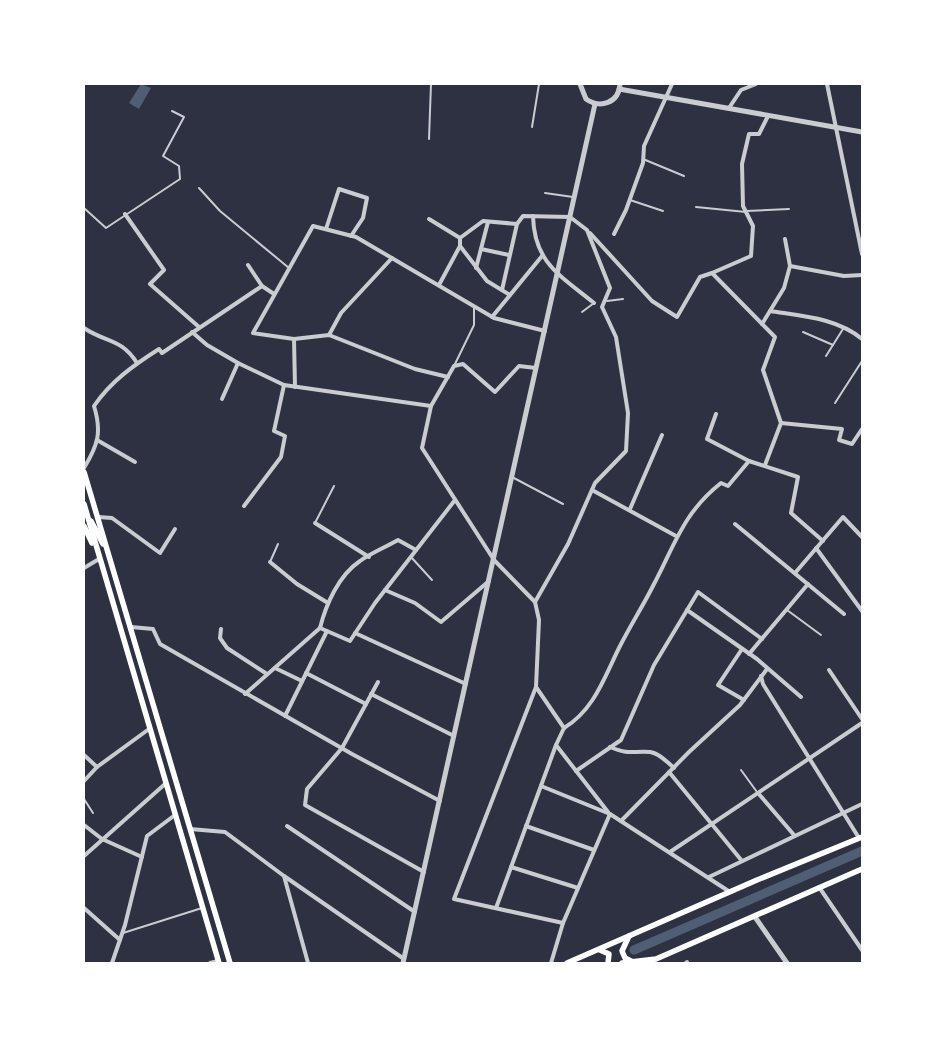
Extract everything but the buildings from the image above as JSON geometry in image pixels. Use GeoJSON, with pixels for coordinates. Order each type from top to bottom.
{"type":"FeatureCollection","features":[{"type":"Feature","properties":{"kind":"main road"},"geometry":{"type":"LineString","coordinates":[[84,470],[230,963]]}},
{"type":"Feature","properties":{"kind":"main road"},"geometry":{"type":"LineString","coordinates":[[85,507],[110,556]]}},
{"type":"Feature","properties":{"kind":"main road"},"geometry":{"type":"LineString","coordinates":[[85,507],[218,962]]}},
{"type":"Feature","properties":{"kind":"main road"},"geometry":{"type":"LineString","coordinates":[[84,526],[99,559]]}},
{"type":"Feature","properties":{"kind":"main road"},"geometry":{"type":"LineString","coordinates":[[567,963],[861,837]]}},
{"type":"Feature","properties":{"kind":"main road"},"geometry":{"type":"LineString","coordinates":[[622,963],[656,959],[862,869]]}},
{"type":"Feature","properties":{"kind":"main road"},"geometry":{"type":"LineString","coordinates":[[629,936],[622,951],[625,958],[634,962]]}},
{"type":"Feature","properties":{"kind":"main road"},"geometry":{"type":"LineString","coordinates":[[597,950],[609,954],[608,963]]}},
{"type":"Feature","properties":{"kind":"street"},"geometry":{"type":"LineString","coordinates":[[580,84],[586,99],[595,104],[608,103],[613,99],[620,86],[665,97],[862,132]]}},
{"type":"Feature","properties":{"kind":"street"},"geometry":{"type":"LineString","coordinates":[[614,234],[630,200],[643,159],[644,146],[672,84]]}},
{"type":"Feature","properties":{"kind":"street"},"geometry":{"type":"LineString","coordinates":[[729,108],[742,90],[756,84]]}},
{"type":"Feature","properties":{"kind":"street"},"geometry":{"type":"LineString","coordinates":[[827,84],[862,254]]}},
{"type":"Feature","properties":{"kind":"street"},"geometry":{"type":"LineString","coordinates":[[190,829],[224,832],[404,961],[595,104]]}},
{"type":"Feature","properties":{"kind":"street"},"geometry":{"type":"LineString","coordinates":[[516,216],[570,217],[587,230],[652,301],[677,317],[700,277],[751,256],[753,226],[743,206],[742,164],[749,134],[760,134],[768,116]]}},
{"type":"Feature","properties":{"kind":"street"},"geometry":{"type":"LineString","coordinates":[[326,229],[339,189],[367,198],[363,218],[351,236]]}},
{"type":"Feature","properties":{"kind":"street"},"geometry":{"type":"LineString","coordinates":[[125,214],[164,270],[150,284],[199,328]]}},
{"type":"Feature","properties":{"kind":"street"},"geometry":{"type":"LineString","coordinates":[[502,290],[517,224],[523,216]]}},
{"type":"Feature","properties":{"kind":"street"},"geometry":{"type":"LineString","coordinates":[[533,216],[533,231],[542,256],[558,273],[594,303]]}},
{"type":"Feature","properties":{"kind":"street"},"geometry":{"type":"LineString","coordinates":[[429,219],[460,238]]}},
{"type":"Feature","properties":{"kind":"street"},"geometry":{"type":"LineString","coordinates":[[439,286],[460,246],[460,238],[472,227],[482,221],[517,224]]}},
{"type":"Feature","properties":{"kind":"street"},"geometry":{"type":"LineString","coordinates":[[476,268],[488,222]]}},
{"type":"Feature","properties":{"kind":"street"},"geometry":{"type":"LineString","coordinates":[[448,377],[415,369],[329,335],[294,340],[253,333],[313,226],[351,236],[492,317],[545,331]]}},
{"type":"Feature","properties":{"kind":"street"},"geometry":{"type":"LineString","coordinates":[[535,602],[568,544],[595,483],[626,451],[628,414],[616,337],[602,307],[610,288],[587,230]]}},
{"type":"Feature","properties":{"kind":"street"},"geometry":{"type":"LineString","coordinates":[[762,324],[784,288],[790,266],[785,239]]}},
{"type":"Feature","properties":{"kind":"street"},"geometry":{"type":"LineString","coordinates":[[460,246],[487,281],[510,295]]}},
{"type":"Feature","properties":{"kind":"street"},"geometry":{"type":"LineString","coordinates":[[481,249],[509,255]]}},
{"type":"Feature","properties":{"kind":"street"},"geometry":{"type":"LineString","coordinates":[[492,317],[542,256]]}},
{"type":"Feature","properties":{"kind":"street"},"geometry":{"type":"LineString","coordinates":[[329,335],[341,313],[392,258]]}},
{"type":"Feature","properties":{"kind":"street"},"geometry":{"type":"LineString","coordinates":[[248,265],[262,286],[274,294]]}},
{"type":"Feature","properties":{"kind":"street"},"geometry":{"type":"LineString","coordinates":[[790,266],[844,276],[862,275]]}},
{"type":"Feature","properties":{"kind":"street"},"geometry":{"type":"LineString","coordinates":[[712,273],[775,338],[763,370],[781,423],[765,465]]}},
{"type":"Feature","properties":{"kind":"street"},"geometry":{"type":"LineString","coordinates":[[84,470],[100,428],[94,406],[103,393],[137,364],[160,349],[162,353],[262,286]]}},
{"type":"Feature","properties":{"kind":"street"},"geometry":{"type":"LineString","coordinates":[[770,310],[825,321],[844,327],[862,339]]}},
{"type":"Feature","properties":{"kind":"street"},"geometry":{"type":"LineString","coordinates":[[84,328],[100,338],[122,345],[129,351],[137,364]]}},
{"type":"Feature","properties":{"kind":"street"},"geometry":{"type":"LineString","coordinates":[[192,332],[207,345],[238,363],[284,385],[430,406]]}},
{"type":"Feature","properties":{"kind":"street"},"geometry":{"type":"LineString","coordinates":[[294,340],[295,387]]}},
{"type":"Feature","properties":{"kind":"street"},"geometry":{"type":"LineString","coordinates":[[222,400],[238,363]]}},
{"type":"Feature","properties":{"kind":"street"},"geometry":{"type":"LineString","coordinates":[[536,368],[520,366],[495,392],[462,364],[454,366],[430,406],[422,448],[494,560],[535,602],[539,629],[536,687],[454,899],[563,923]]}},
{"type":"Feature","properties":{"kind":"street"},"geometry":{"type":"LineString","coordinates":[[244,506],[281,457],[285,436],[274,432],[284,385]]}},
{"type":"Feature","properties":{"kind":"street"},"geometry":{"type":"LineString","coordinates":[[716,414],[708,439],[749,461],[798,477],[791,514],[823,541]]}},
{"type":"Feature","properties":{"kind":"street"},"geometry":{"type":"LineString","coordinates":[[781,423],[842,429],[839,440],[852,444],[862,429]]}},
{"type":"Feature","properties":{"kind":"street"},"geometry":{"type":"LineString","coordinates":[[630,509],[662,435]]}},
{"type":"Feature","properties":{"kind":"street"},"geometry":{"type":"LineString","coordinates":[[97,440],[135,462]]}},
{"type":"Feature","properties":{"kind":"street"},"geometry":{"type":"LineString","coordinates":[[496,908],[564,728],[578,719],[594,700],[632,620],[654,584],[676,536],[703,497],[721,483],[728,486],[749,461]]}},
{"type":"Feature","properties":{"kind":"street"},"geometry":{"type":"LineString","coordinates":[[592,490],[630,509],[676,536]]}},
{"type":"Feature","properties":{"kind":"street"},"geometry":{"type":"LineString","coordinates":[[320,628],[350,641],[385,590],[455,500]]}},
{"type":"Feature","properties":{"kind":"street"},"geometry":{"type":"LineString","coordinates":[[98,517],[112,518],[160,553],[175,530]]}},
{"type":"Feature","properties":{"kind":"street"},"geometry":{"type":"LineString","coordinates":[[795,573],[843,517],[862,537]]}},
{"type":"Feature","properties":{"kind":"street"},"geometry":{"type":"LineString","coordinates":[[315,523],[369,557]]}},
{"type":"Feature","properties":{"kind":"street"},"geometry":{"type":"LineString","coordinates":[[735,524],[844,614]]}},
{"type":"Feature","properties":{"kind":"street"},"geometry":{"type":"LineString","coordinates":[[245,694],[320,628],[328,603],[346,573],[360,560],[369,557],[398,540],[416,550]]}},
{"type":"Feature","properties":{"kind":"street"},"geometry":{"type":"LineString","coordinates":[[816,548],[860,604],[862,611]]}},
{"type":"Feature","properties":{"kind":"street"},"geometry":{"type":"LineString","coordinates":[[84,568],[99,559]]}},
{"type":"Feature","properties":{"kind":"street"},"geometry":{"type":"LineString","coordinates":[[270,562],[297,584],[328,603]]}},
{"type":"Feature","properties":{"kind":"street"},"geometry":{"type":"LineString","coordinates":[[385,590],[415,603],[440,622],[489,581]]}},
{"type":"Feature","properties":{"kind":"street"},"geometry":{"type":"LineString","coordinates":[[749,654],[808,584]]}},
{"type":"Feature","properties":{"kind":"street"},"geometry":{"type":"LineString","coordinates":[[576,771],[621,740],[654,665],[698,592],[762,639]]}},
{"type":"Feature","properties":{"kind":"street"},"geometry":{"type":"LineString","coordinates":[[687,610],[749,654],[801,697]]}},
{"type":"Feature","properties":{"kind":"street"},"geometry":{"type":"LineString","coordinates":[[131,628],[153,629],[160,644],[284,716],[440,801]]}},
{"type":"Feature","properties":{"kind":"street"},"geometry":{"type":"LineString","coordinates":[[221,629],[220,638],[227,648],[267,674]]}},
{"type":"Feature","properties":{"kind":"street"},"geometry":{"type":"LineString","coordinates":[[284,716],[327,631]]}},
{"type":"Feature","properties":{"kind":"street"},"geometry":{"type":"LineString","coordinates":[[355,633],[466,684]]}},
{"type":"Feature","properties":{"kind":"street"},"geometry":{"type":"LineString","coordinates":[[742,649],[718,685],[744,700]]}},
{"type":"Feature","properties":{"kind":"street"},"geometry":{"type":"LineString","coordinates":[[275,668],[302,681]]}},
{"type":"Feature","properties":{"kind":"street"},"geometry":{"type":"LineString","coordinates":[[621,821],[744,700],[767,668]]}},
{"type":"Feature","properties":{"kind":"street"},"geometry":{"type":"LineString","coordinates":[[830,670],[862,719]]}},
{"type":"Feature","properties":{"kind":"street"},"geometry":{"type":"LineString","coordinates":[[306,673],[366,704]]}},
{"type":"Feature","properties":{"kind":"street"},"geometry":{"type":"LineString","coordinates":[[761,676],[763,684],[861,837]]}},
{"type":"Feature","properties":{"kind":"street"},"geometry":{"type":"LineString","coordinates":[[378,682],[342,748],[307,789],[305,805],[424,872]]}},
{"type":"Feature","properties":{"kind":"street"},"geometry":{"type":"LineString","coordinates":[[536,687],[564,728]]}},
{"type":"Feature","properties":{"kind":"street"},"geometry":{"type":"LineString","coordinates":[[371,694],[454,736]]}},
{"type":"Feature","properties":{"kind":"street"},"geometry":{"type":"LineString","coordinates":[[670,852],[862,723]]}},
{"type":"Feature","properties":{"kind":"street"},"geometry":{"type":"LineString","coordinates":[[84,781],[98,767],[149,728]]}},
{"type":"Feature","properties":{"kind":"street"},"geometry":{"type":"LineString","coordinates":[[556,745],[610,814]]}},
{"type":"Feature","properties":{"kind":"street"},"geometry":{"type":"LineString","coordinates":[[610,748],[630,754],[650,752],[660,756],[674,768]]}},
{"type":"Feature","properties":{"kind":"street"},"geometry":{"type":"LineString","coordinates":[[84,754],[98,767]]}},
{"type":"Feature","properties":{"kind":"street"},"geometry":{"type":"LineString","coordinates":[[669,772],[742,861]]}},
{"type":"Feature","properties":{"kind":"street"},"geometry":{"type":"LineString","coordinates":[[84,856],[166,784]]}},
{"type":"Feature","properties":{"kind":"street"},"geometry":{"type":"LineString","coordinates":[[541,786],[610,814],[730,892]]}},
{"type":"Feature","properties":{"kind":"street"},"geometry":{"type":"LineString","coordinates":[[758,793],[794,835]]}},
{"type":"Feature","properties":{"kind":"street"},"geometry":{"type":"LineString","coordinates":[[709,877],[862,804]]}},
{"type":"Feature","properties":{"kind":"street"},"geometry":{"type":"LineString","coordinates":[[551,963],[563,923],[610,814]]}},
{"type":"Feature","properties":{"kind":"street"},"geometry":{"type":"LineString","coordinates":[[112,963],[122,933],[147,836],[175,815]]}},
{"type":"Feature","properties":{"kind":"street"},"geometry":{"type":"LineString","coordinates":[[84,825],[102,839],[142,857]]}},
{"type":"Feature","properties":{"kind":"street"},"geometry":{"type":"LineString","coordinates":[[287,826],[415,912]]}},
{"type":"Feature","properties":{"kind":"street"},"geometry":{"type":"LineString","coordinates":[[526,826],[594,850]]}},
{"type":"Feature","properties":{"kind":"street"},"geometry":{"type":"LineString","coordinates":[[511,867],[578,888]]}},
{"type":"Feature","properties":{"kind":"street"},"geometry":{"type":"LineString","coordinates":[[284,876],[308,963]]}},
{"type":"Feature","properties":{"kind":"street"},"geometry":{"type":"LineString","coordinates":[[819,887],[862,950]]}},
{"type":"Feature","properties":{"kind":"street"},"geometry":{"type":"LineString","coordinates":[[84,908],[120,940]]}},
{"type":"Feature","properties":{"kind":"street"},"geometry":{"type":"LineString","coordinates":[[755,917],[787,963]]}},
{"type":"Feature","properties":{"kind":"street"},"geometry":{"type":"LineString","coordinates":[[210,963],[218,962]]}},
{"type":"Feature","properties":{"kind":"lane"},"geometry":{"type":"LineString","coordinates":[[429,139],[431,84]]}},
{"type":"Feature","properties":{"kind":"lane"},"geometry":{"type":"LineString","coordinates":[[532,128],[539,84]]}},
{"type":"Feature","properties":{"kind":"lane"},"geometry":{"type":"LineString","coordinates":[[84,208],[106,228],[180,179],[179,166],[163,156],[184,118],[172,111]]}},
{"type":"Feature","properties":{"kind":"lane"},"geometry":{"type":"LineString","coordinates":[[643,159],[684,176]]}},
{"type":"Feature","properties":{"kind":"lane"},"geometry":{"type":"LineString","coordinates":[[199,188],[220,211],[289,268]]}},
{"type":"Feature","properties":{"kind":"lane"},"geometry":{"type":"LineString","coordinates":[[546,193],[574,197]]}},
{"type":"Feature","properties":{"kind":"lane"},"geometry":{"type":"LineString","coordinates":[[630,200],[663,211]]}},
{"type":"Feature","properties":{"kind":"lane"},"geometry":{"type":"LineString","coordinates":[[696,207],[746,211],[789,209]]}},
{"type":"Feature","properties":{"kind":"lane"},"geometry":{"type":"LineString","coordinates":[[604,301],[623,299]]}},
{"type":"Feature","properties":{"kind":"lane"},"geometry":{"type":"LineString","coordinates":[[582,312],[594,303]]}},
{"type":"Feature","properties":{"kind":"lane"},"geometry":{"type":"LineString","coordinates":[[454,366],[474,325],[474,306]]}},
{"type":"Feature","properties":{"kind":"lane"},"geometry":{"type":"LineString","coordinates":[[826,356],[844,327]]}},
{"type":"Feature","properties":{"kind":"lane"},"geometry":{"type":"LineString","coordinates":[[803,332],[833,345]]}},
{"type":"Feature","properties":{"kind":"lane"},"geometry":{"type":"LineString","coordinates":[[835,402],[862,361]]}},
{"type":"Feature","properties":{"kind":"lane"},"geometry":{"type":"LineString","coordinates":[[512,477],[563,504]]}},
{"type":"Feature","properties":{"kind":"lane"},"geometry":{"type":"LineString","coordinates":[[315,523],[334,486]]}},
{"type":"Feature","properties":{"kind":"lane"},"geometry":{"type":"LineString","coordinates":[[270,562],[278,544]]}},
{"type":"Feature","properties":{"kind":"lane"},"geometry":{"type":"LineString","coordinates":[[411,557],[432,580]]}},
{"type":"Feature","properties":{"kind":"lane"},"geometry":{"type":"LineString","coordinates":[[787,610],[821,635]]}},
{"type":"Feature","properties":{"kind":"lane"},"geometry":{"type":"LineString","coordinates":[[741,770],[758,793]]}},
{"type":"Feature","properties":{"kind":"lane"},"geometry":{"type":"LineString","coordinates":[[84,800],[94,813]]}},
{"type":"Feature","properties":{"kind":"lane"},"geometry":{"type":"LineString","coordinates":[[122,933],[202,908]]}},
{"type":"Feature","properties":{"kind":"water"},"geometry":{"type":"Polygon","coordinates":[[[141,84],[151,88],[139,109],[129,103],[141,84]]]}},
{"type":"Feature","properties":{"kind":"waterway"},"geometry":{"type":"LineString","coordinates":[[634,950],[862,851]]}}]}
